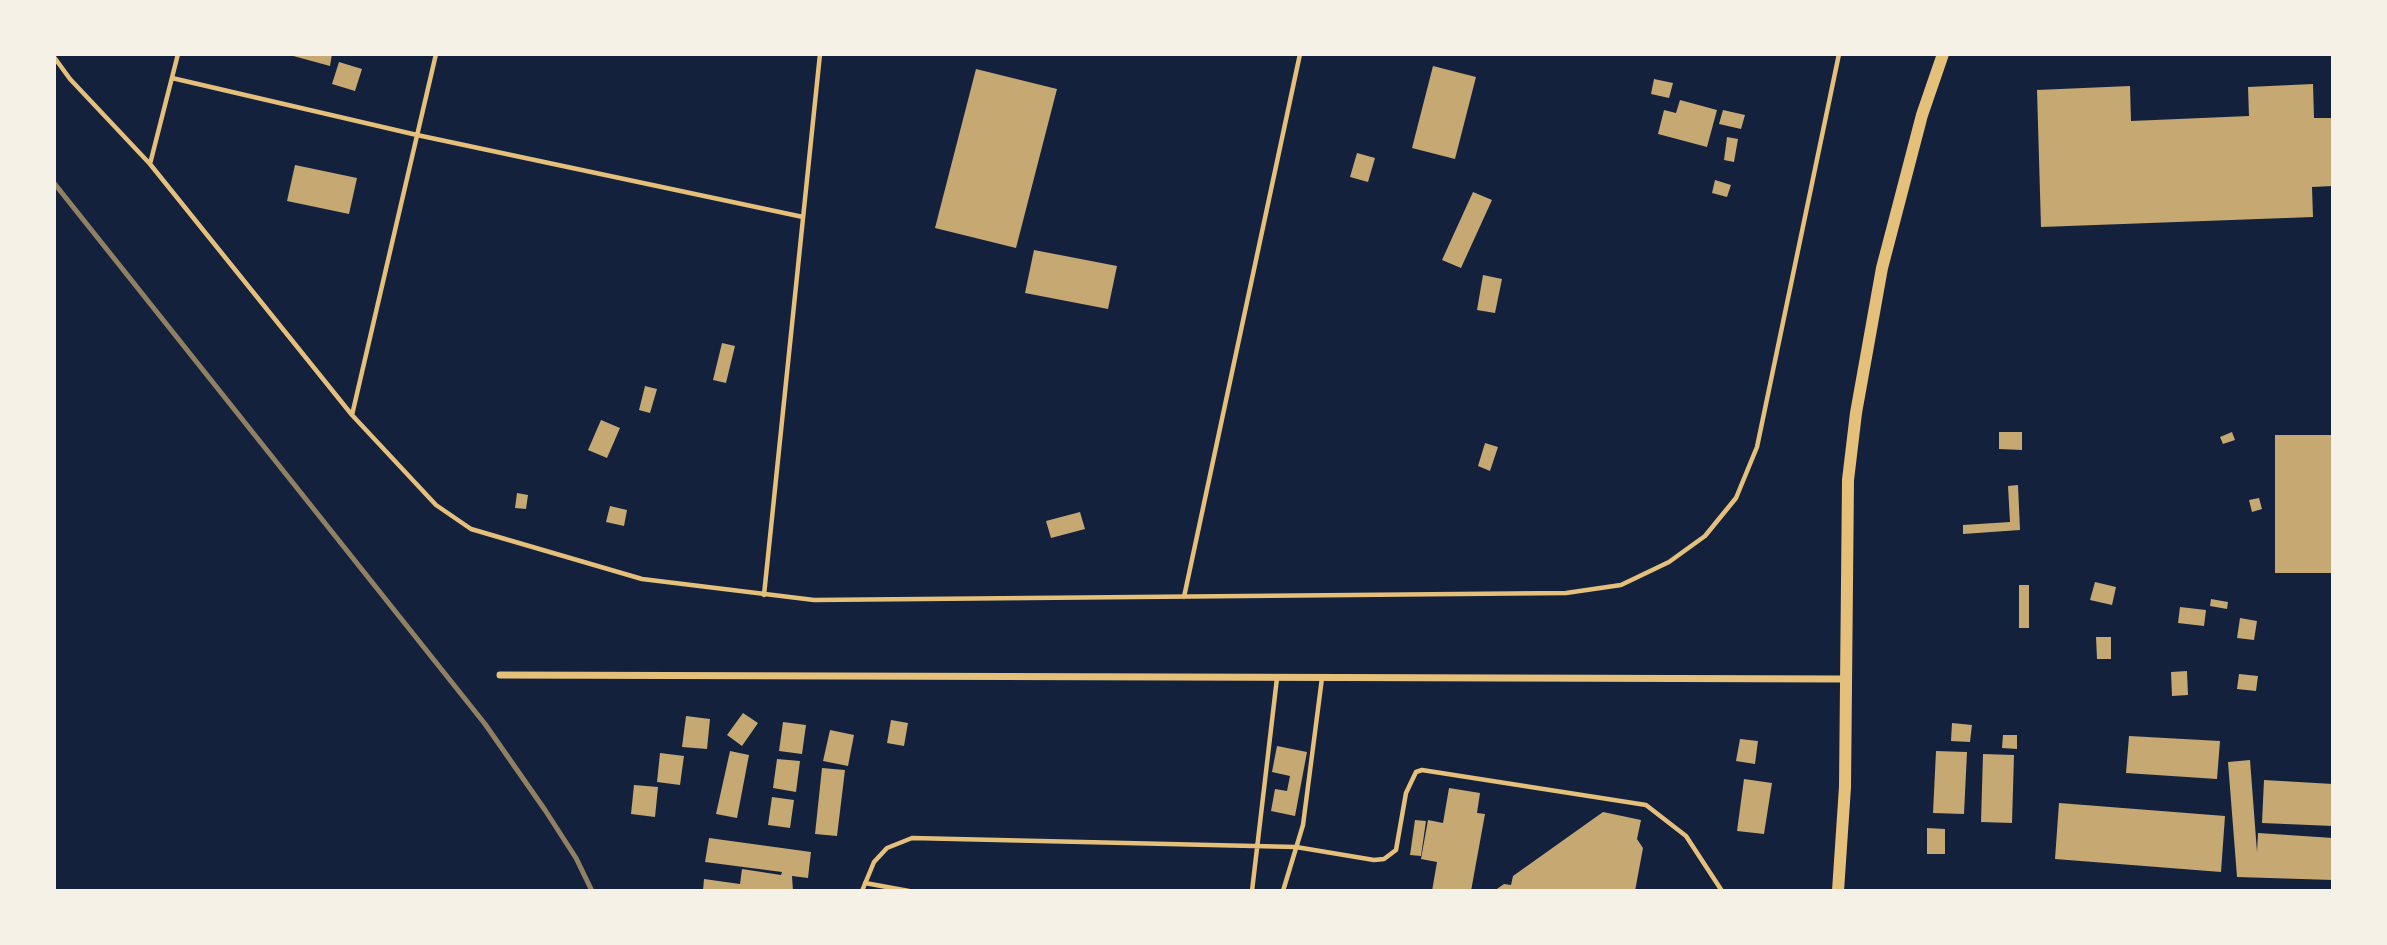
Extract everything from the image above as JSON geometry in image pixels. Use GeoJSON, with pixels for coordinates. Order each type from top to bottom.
{"type":"FeatureCollection","features":[{"type":"Feature","properties":{"kind":"main road"},"geometry":{"type":"LineString","coordinates":[[1838,891],[1845,787],[1848,480],[1856,413],[1882,268],[1922,115],[1943,54]]}},
{"type":"Feature","properties":{"kind":"street"},"geometry":{"type":"LineString","coordinates":[[500,675],[1844,679]]}},
{"type":"Feature","properties":{"kind":"lane"},"geometry":{"type":"LineString","coordinates":[[150,164],[178,54]]}},
{"type":"Feature","properties":{"kind":"lane"},"geometry":{"type":"LineString","coordinates":[[352,415],[436,54]]}},
{"type":"Feature","properties":{"kind":"lane"},"geometry":{"type":"LineString","coordinates":[[764,595],[820,54]]}},
{"type":"Feature","properties":{"kind":"lane"},"geometry":{"type":"LineString","coordinates":[[1184,597],[1300,54]]}},
{"type":"Feature","properties":{"kind":"lane"},"geometry":{"type":"LineString","coordinates":[[54,57],[70,79],[150,164],[352,415],[419,489],[471,529],[642,579],[814,600],[1566,593],[1620,585],[1669,562],[1705,536],[1736,498],[1757,447],[1839,54]]}},
{"type":"Feature","properties":{"kind":"lane"},"geometry":{"type":"LineString","coordinates":[[172,78],[417,135],[803,217]]}},
{"type":"Feature","properties":{"kind":"lane"},"geometry":{"type":"LineString","coordinates":[[1252,891],[1255,845],[1276,678]]}},
{"type":"Feature","properties":{"kind":"lane"},"geometry":{"type":"LineString","coordinates":[[1283,891],[1303,825],[1322,678]]}},
{"type":"Feature","properties":{"kind":"lane"},"geometry":{"type":"LineString","coordinates":[[862,891],[874,862],[887,848],[912,838],[1255,845],[1296,847],[1374,860],[1384,859],[1396,850],[1406,793],[1411,778],[1422,770],[1646,805],[1686,836],[1722,891]]}},
{"type":"Feature","properties":{"kind":"lane"},"geometry":{"type":"LineString","coordinates":[[865,883],[909,891]]}},
{"type":"Feature","properties":{"kind":"building"},"geometry":{"type":"Polygon","coordinates":[[[286,54],[332,54],[330,66],[286,54]]]}},
{"type":"Feature","properties":{"kind":"building"},"geometry":{"type":"Polygon","coordinates":[[[339,62],[362,69],[355,91],[332,84],[339,62]]]}},
{"type":"Feature","properties":{"kind":"building"},"geometry":{"type":"Polygon","coordinates":[[[1433,66],[1476,77],[1455,159],[1412,148],[1433,66]]]}},
{"type":"Feature","properties":{"kind":"building"},"geometry":{"type":"Polygon","coordinates":[[[976,69],[1057,89],[1016,248],[935,228],[976,69]]]}},
{"type":"Feature","properties":{"kind":"building"},"geometry":{"type":"Polygon","coordinates":[[[1654,79],[1673,83],[1669,98],[1651,94],[1654,79]]]}},
{"type":"Feature","properties":{"kind":"building"},"geometry":{"type":"Polygon","coordinates":[[[2313,84],[2314,118],[2333,118],[2333,186],[2312,187],[2313,217],[2041,227],[2037,90],[2130,86],[2131,121],[2249,116],[2248,87],[2313,84]]]}},
{"type":"Feature","properties":{"kind":"building"},"geometry":{"type":"Polygon","coordinates":[[[1680,100],[1717,110],[1707,147],[1658,134],[1664,110],[1676,113],[1680,100]]]}},
{"type":"Feature","properties":{"kind":"building"},"geometry":{"type":"Polygon","coordinates":[[[1723,110],[1745,115],[1741,129],[1719,124],[1723,110]]]}},
{"type":"Feature","properties":{"kind":"building"},"geometry":{"type":"Polygon","coordinates":[[[1727,137],[1738,139],[1734,162],[1724,160],[1727,137]]]}},
{"type":"Feature","properties":{"kind":"building"},"geometry":{"type":"Polygon","coordinates":[[[1357,153],[1375,158],[1368,182],[1350,177],[1357,153]]]}},
{"type":"Feature","properties":{"kind":"building"},"geometry":{"type":"Polygon","coordinates":[[[295,165],[357,178],[349,214],[287,201],[295,165]]]}},
{"type":"Feature","properties":{"kind":"building"},"geometry":{"type":"Polygon","coordinates":[[[1715,180],[1731,185],[1727,197],[1712,193],[1715,180]]]}},
{"type":"Feature","properties":{"kind":"building"},"geometry":{"type":"Polygon","coordinates":[[[1473,192],[1492,200],[1461,268],[1442,260],[1473,192]]]}},
{"type":"Feature","properties":{"kind":"building"},"geometry":{"type":"Polygon","coordinates":[[[1034,250],[1117,266],[1108,309],[1025,293],[1034,250]]]}},
{"type":"Feature","properties":{"kind":"building"},"geometry":{"type":"Polygon","coordinates":[[[1483,275],[1502,279],[1495,313],[1477,310],[1483,275]]]}},
{"type":"Feature","properties":{"kind":"building"},"geometry":{"type":"Polygon","coordinates":[[[722,343],[735,346],[726,383],[713,380],[722,343]]]}},
{"type":"Feature","properties":{"kind":"building"},"geometry":{"type":"Polygon","coordinates":[[[645,386],[657,389],[650,413],[639,410],[645,386]]]}},
{"type":"Feature","properties":{"kind":"building"},"geometry":{"type":"Polygon","coordinates":[[[601,420],[620,428],[607,458],[588,450],[601,420]]]}},
{"type":"Feature","properties":{"kind":"building"},"geometry":{"type":"Polygon","coordinates":[[[1999,432],[2022,432],[2022,450],[1999,449],[1999,432]]]}},
{"type":"Feature","properties":{"kind":"building"},"geometry":{"type":"Polygon","coordinates":[[[2232,432],[2235,440],[2223,444],[2220,437],[2232,432]]]}},
{"type":"Feature","properties":{"kind":"building"},"geometry":{"type":"Polygon","coordinates":[[[2275,435],[2333,435],[2333,573],[2275,573],[2275,435]]]}},
{"type":"Feature","properties":{"kind":"building"},"geometry":{"type":"Polygon","coordinates":[[[1485,443],[1498,447],[1490,471],[1478,466],[1485,443]]]}},
{"type":"Feature","properties":{"kind":"building"},"geometry":{"type":"Polygon","coordinates":[[[2018,485],[2020,530],[1963,534],[1963,525],[2010,522],[2008,486],[2018,485]]]}},
{"type":"Feature","properties":{"kind":"building"},"geometry":{"type":"Polygon","coordinates":[[[517,493],[528,495],[526,509],[515,508],[517,493]]]}},
{"type":"Feature","properties":{"kind":"building"},"geometry":{"type":"Polygon","coordinates":[[[2259,498],[2262,509],[2252,512],[2249,500],[2259,498]]]}},
{"type":"Feature","properties":{"kind":"building"},"geometry":{"type":"Polygon","coordinates":[[[610,506],[627,510],[624,526],[606,522],[610,506]]]}},
{"type":"Feature","properties":{"kind":"building"},"geometry":{"type":"Polygon","coordinates":[[[1080,512],[1085,529],[1051,538],[1046,521],[1080,512]]]}},
{"type":"Feature","properties":{"kind":"building"},"geometry":{"type":"Polygon","coordinates":[[[2095,582],[2116,587],[2112,605],[2090,600],[2095,582]]]}},
{"type":"Feature","properties":{"kind":"building"},"geometry":{"type":"Polygon","coordinates":[[[2019,585],[2029,585],[2029,628],[2019,628],[2019,585]]]}},
{"type":"Feature","properties":{"kind":"building"},"geometry":{"type":"Polygon","coordinates":[[[2211,599],[2228,602],[2227,609],[2210,606],[2211,599]]]}},
{"type":"Feature","properties":{"kind":"building"},"geometry":{"type":"Polygon","coordinates":[[[2180,607],[2206,610],[2204,626],[2178,623],[2180,607]]]}},
{"type":"Feature","properties":{"kind":"building"},"geometry":{"type":"Polygon","coordinates":[[[2240,618],[2257,621],[2254,640],[2237,638],[2240,618]]]}},
{"type":"Feature","properties":{"kind":"building"},"geometry":{"type":"Polygon","coordinates":[[[2096,637],[2111,637],[2111,659],[2097,659],[2096,637]]]}},
{"type":"Feature","properties":{"kind":"building"},"geometry":{"type":"Polygon","coordinates":[[[2187,671],[2188,695],[2172,696],[2171,672],[2187,671]]]}},
{"type":"Feature","properties":{"kind":"building"},"geometry":{"type":"Polygon","coordinates":[[[2239,674],[2258,676],[2256,691],[2237,689],[2239,674]]]}},
{"type":"Feature","properties":{"kind":"building"},"geometry":{"type":"Polygon","coordinates":[[[743,713],[758,723],[742,746],[727,735],[743,713]]]}},
{"type":"Feature","properties":{"kind":"building"},"geometry":{"type":"Polygon","coordinates":[[[686,716],[710,719],[707,749],[682,747],[686,716]]]}},
{"type":"Feature","properties":{"kind":"building"},"geometry":{"type":"Polygon","coordinates":[[[891,720],[908,723],[904,746],[887,743],[891,720]]]}},
{"type":"Feature","properties":{"kind":"building"},"geometry":{"type":"Polygon","coordinates":[[[783,722],[806,725],[802,754],[779,751],[783,722]]]}},
{"type":"Feature","properties":{"kind":"building"},"geometry":{"type":"Polygon","coordinates":[[[1952,723],[1972,725],[1970,742],[1951,741],[1952,723]]]}},
{"type":"Feature","properties":{"kind":"building"},"geometry":{"type":"Polygon","coordinates":[[[830,730],[854,735],[848,766],[823,761],[830,730]]]}},
{"type":"Feature","properties":{"kind":"building"},"geometry":{"type":"Polygon","coordinates":[[[2003,735],[2017,735],[2017,749],[2002,748],[2003,735]]]}},
{"type":"Feature","properties":{"kind":"building"},"geometry":{"type":"Polygon","coordinates":[[[2129,736],[2220,741],[2217,779],[2126,773],[2129,736]]]}},
{"type":"Feature","properties":{"kind":"building"},"geometry":{"type":"Polygon","coordinates":[[[1740,739],[1758,741],[1755,764],[1736,761],[1740,739]]]}},
{"type":"Feature","properties":{"kind":"building"},"geometry":{"type":"Polygon","coordinates":[[[1277,746],[1307,752],[1295,816],[1271,811],[1275,789],[1287,791],[1290,776],[1272,772],[1277,746]]]}},
{"type":"Feature","properties":{"kind":"building"},"geometry":{"type":"Polygon","coordinates":[[[730,751],[749,755],[737,818],[716,814],[730,751]]]}},
{"type":"Feature","properties":{"kind":"building"},"geometry":{"type":"Polygon","coordinates":[[[1936,751],[1967,752],[1964,814],[1933,813],[1936,751]]]}},
{"type":"Feature","properties":{"kind":"building"},"geometry":{"type":"Polygon","coordinates":[[[660,753],[684,756],[680,785],[657,782],[660,753]]]}},
{"type":"Feature","properties":{"kind":"building"},"geometry":{"type":"Polygon","coordinates":[[[1983,754],[2014,755],[2012,823],[1981,822],[1983,754]]]}},
{"type":"Feature","properties":{"kind":"building"},"geometry":{"type":"Polygon","coordinates":[[[777,759],[800,761],[796,792],[773,788],[777,759]]]}},
{"type":"Feature","properties":{"kind":"building"},"geometry":{"type":"Polygon","coordinates":[[[2250,760],[2257,852],[2258,833],[2333,838],[2333,880],[2237,877],[2228,762],[2250,760]]]}},
{"type":"Feature","properties":{"kind":"building"},"geometry":{"type":"Polygon","coordinates":[[[822,768],[845,770],[837,836],[815,834],[822,768]]]}},
{"type":"Feature","properties":{"kind":"building"},"geometry":{"type":"Polygon","coordinates":[[[1744,779],[1772,783],[1764,834],[1737,831],[1744,779]]]}},
{"type":"Feature","properties":{"kind":"building"},"geometry":{"type":"Polygon","coordinates":[[[2264,780],[2333,784],[2333,826],[2262,823],[2264,780]]]}},
{"type":"Feature","properties":{"kind":"building"},"geometry":{"type":"Polygon","coordinates":[[[634,785],[658,787],[655,817],[631,814],[634,785]]]}},
{"type":"Feature","properties":{"kind":"building"},"geometry":{"type":"Polygon","coordinates":[[[1449,788],[1480,793],[1477,813],[1485,814],[1471,891],[1432,891],[1437,862],[1421,859],[1428,820],[1443,823],[1449,788]]]}},
{"type":"Feature","properties":{"kind":"building"},"geometry":{"type":"Polygon","coordinates":[[[772,797],[794,800],[790,828],[768,825],[772,797]]]}},
{"type":"Feature","properties":{"kind":"building"},"geometry":{"type":"Polygon","coordinates":[[[2059,803],[2225,816],[2221,872],[2055,859],[2059,803]]]}},
{"type":"Feature","properties":{"kind":"building"},"geometry":{"type":"Polygon","coordinates":[[[1603,812],[1641,820],[1637,839],[1643,848],[1635,891],[1494,891],[1504,884],[1511,885],[1513,876],[1603,812]]]}},
{"type":"Feature","properties":{"kind":"building"},"geometry":{"type":"Polygon","coordinates":[[[1415,820],[1426,821],[1421,856],[1410,855],[1415,820]]]}},
{"type":"Feature","properties":{"kind":"building"},"geometry":{"type":"Polygon","coordinates":[[[1927,828],[1945,829],[1945,854],[1927,854],[1927,828]]]}},
{"type":"Feature","properties":{"kind":"building"},"geometry":{"type":"Polygon","coordinates":[[[709,838],[811,852],[808,878],[792,876],[793,891],[703,891],[704,879],[740,884],[742,869],[781,875],[782,872],[705,862],[709,838]]]}},
{"type":"Feature","properties":{"kind":"railway"},"geometry":{"type":"LineString","coordinates":[[54,183],[485,724],[576,858],[592,891]]}}]}
